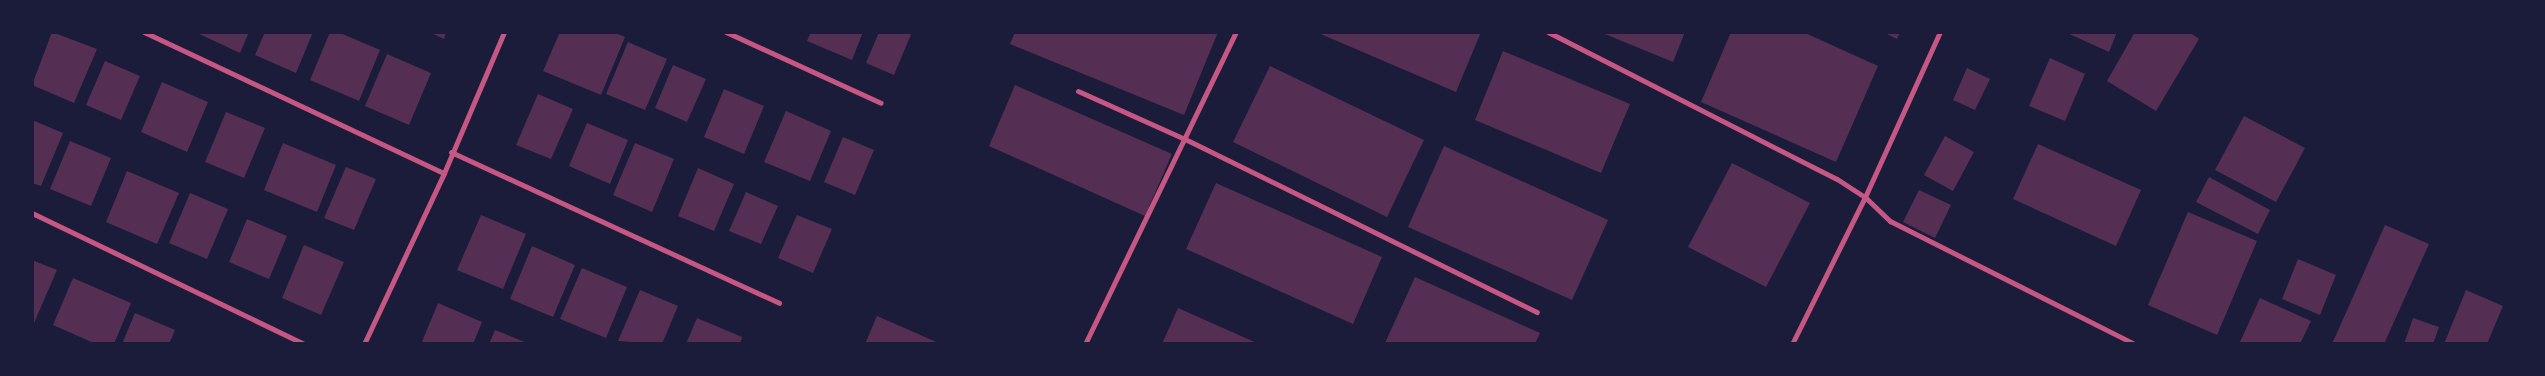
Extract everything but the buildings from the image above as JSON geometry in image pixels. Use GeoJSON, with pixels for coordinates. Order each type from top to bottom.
{"type":"FeatureCollection","features":[{"type":"Feature","properties":{"kind":"street"},"geometry":{"type":"LineString","coordinates":[[144,32],[444,173]]}},
{"type":"Feature","properties":{"kind":"street"},"geometry":{"type":"LineString","coordinates":[[364,344],[444,173],[451,152],[504,32]]}},
{"type":"Feature","properties":{"kind":"street"},"geometry":{"type":"LineString","coordinates":[[726,32],[881,103]]}},
{"type":"Feature","properties":{"kind":"street"},"geometry":{"type":"LineString","coordinates":[[1085,344],[1236,32]]}},
{"type":"Feature","properties":{"kind":"street"},"geometry":{"type":"LineString","coordinates":[[1548,32],[1837,179],[1865,197],[1890,221],[2135,344]]}},
{"type":"Feature","properties":{"kind":"street"},"geometry":{"type":"LineString","coordinates":[[1792,344],[1865,197],[1940,32]]}},
{"type":"Feature","properties":{"kind":"street"},"geometry":{"type":"LineString","coordinates":[[1078,91],[1185,139],[1537,312]]}},
{"type":"Feature","properties":{"kind":"street"},"geometry":{"type":"LineString","coordinates":[[451,152],[779,303]]}},
{"type":"Feature","properties":{"kind":"street"},"geometry":{"type":"LineString","coordinates":[[32,213],[304,344]]}}]}
